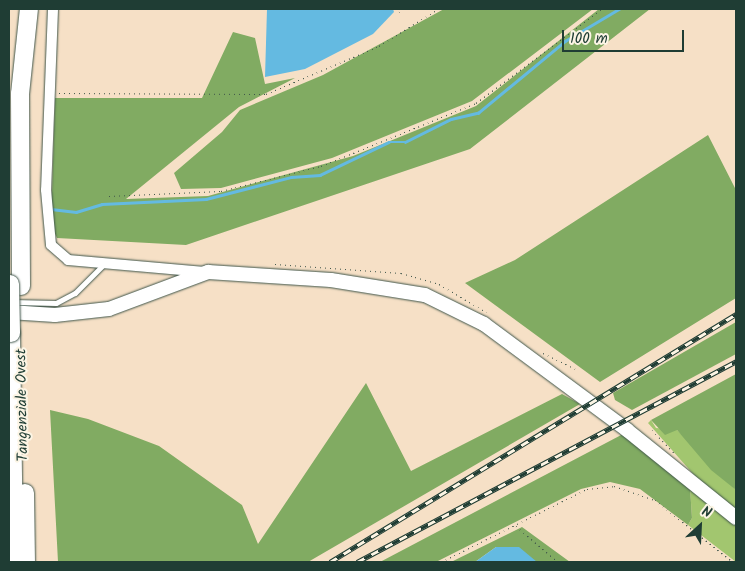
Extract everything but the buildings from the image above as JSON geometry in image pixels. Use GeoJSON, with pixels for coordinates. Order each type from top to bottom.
{"type":"FeatureCollection","features":[{"type":"Feature","properties":{"kind":"highway","name":"Tangenziale Ovest"},"geometry":{"type":"LineString","coordinates":[[18,9],[10,91],[16,333],[26,562]]}},
{"type":"Feature","properties":{"kind":"highway","name":"Tangenziale Ovest"},"geometry":{"type":"LineString","coordinates":[[15,285],[20,94],[29,9]]}},
{"type":"Feature","properties":{"kind":"highway","name":"Tangenziale Ovest"},"geometry":{"type":"LineString","coordinates":[[14,562],[16,333]]}},
{"type":"Feature","properties":{"kind":"street"},"geometry":{"type":"LineString","coordinates":[[54,9],[48,93],[46,198],[51,245],[68,260],[331,280],[425,295],[453,305],[520,351],[627,430],[736,518]]}},
{"type":"Feature","properties":{"kind":"street"},"geometry":{"type":"LineString","coordinates":[[162,267],[170,275],[170,283]]}},
{"type":"Feature","properties":{"kind":"street"},"geometry":{"type":"LineString","coordinates":[[9,312],[30,315],[109,309],[170,283],[208,272]]}},
{"type":"Feature","properties":{"kind":"lane"},"geometry":{"type":"LineString","coordinates":[[9,301],[41,304],[56,303],[75,293],[104,264]]}},
{"type":"Feature","properties":{"kind":"lane"},"geometry":{"type":"LineString","coordinates":[[30,315],[41,304]]}},
{"type":"Feature","properties":{"kind":"path"},"geometry":{"type":"LineString","coordinates":[[48,93],[266,94],[379,46],[438,9]]}},
{"type":"Feature","properties":{"kind":"path"},"geometry":{"type":"LineString","coordinates":[[590,9],[593,14]]}},
{"type":"Feature","properties":{"kind":"path"},"geometry":{"type":"LineString","coordinates":[[109,196],[221,191],[329,163],[476,103],[602,9]]}},
{"type":"Feature","properties":{"kind":"path"},"geometry":{"type":"LineString","coordinates":[[520,351],[546,354],[578,370]]}},
{"type":"Feature","properties":{"kind":"path"},"geometry":{"type":"LineString","coordinates":[[441,562],[587,489],[627,488],[655,500],[733,562]]}},
{"type":"Feature","properties":{"kind":"path"},"geometry":{"type":"LineString","coordinates":[[515,526],[558,562]]}},
{"type":"Feature","properties":{"kind":"green space"},"geometry":{"type":"Polygon","coordinates":[[[444,9],[593,9],[472,101],[332,158],[221,188],[181,189],[174,173],[222,132],[240,110],[323,75],[444,9]]]}},
{"type":"Feature","properties":{"kind":"green space"},"geometry":{"type":"Polygon","coordinates":[[[599,9],[650,9],[470,149],[186,245],[57,238],[51,225],[55,98],[202,98],[233,32],[255,38],[265,84],[295,78],[239,107],[126,199],[208,196],[353,156],[476,106],[599,9]]]}},
{"type":"Feature","properties":{"kind":"green space"},"geometry":{"type":"Polygon","coordinates":[[[708,135],[736,190],[736,298],[600,382],[465,283],[515,260],[708,135]]]}},
{"type":"Feature","properties":{"kind":"green space"},"geometry":{"type":"Polygon","coordinates":[[[736,322],[736,354],[632,410],[615,400],[613,393],[736,322]]]}},
{"type":"Feature","properties":{"kind":"green space"},"geometry":{"type":"Polygon","coordinates":[[[736,374],[736,490],[711,470],[677,430],[665,435],[651,420],[736,374]]]}},
{"type":"Feature","properties":{"kind":"green space"},"geometry":{"type":"Polygon","coordinates":[[[366,383],[411,471],[562,394],[580,404],[308,562],[58,562],[50,410],[88,419],[159,446],[242,505],[258,544],[366,383]]]}},
{"type":"Feature","properties":{"kind":"green space"},"geometry":{"type":"Polygon","coordinates":[[[651,420],[656,428],[677,430],[736,490],[736,513],[695,476],[648,423],[651,420]]]}},
{"type":"Feature","properties":{"kind":"green space"},"geometry":{"type":"Polygon","coordinates":[[[625,433],[690,487],[692,518],[688,525],[640,489],[610,482],[581,489],[436,562],[380,562],[625,433]]]}},
{"type":"Feature","properties":{"kind":"green space"},"geometry":{"type":"Polygon","coordinates":[[[690,487],[736,524],[736,562],[688,525],[692,518],[690,487]]]}},
{"type":"Feature","properties":{"kind":"green space"},"geometry":{"type":"Polygon","coordinates":[[[522,527],[570,562],[537,562],[496,547],[475,562],[451,562],[522,527]]]}},
{"type":"Feature","properties":{"kind":"water"},"geometry":{"type":"Polygon","coordinates":[[[267,9],[393,9],[394,12],[373,34],[305,69],[265,77],[267,9]]]}},
{"type":"Feature","properties":{"kind":"water"},"geometry":{"type":"Polygon","coordinates":[[[496,547],[519,547],[537,562],[475,562],[496,547]]]}},
{"type":"Feature","properties":{"kind":"waterway"},"geometry":{"type":"LineString","coordinates":[[51,209],[76,212],[102,204],[206,199],[291,177],[320,175],[389,142],[405,142],[451,119],[478,113],[565,41],[619,9]]}},
{"type":"Feature","properties":{"kind":"railway"},"geometry":{"type":"LineString","coordinates":[[330,562],[736,314]]}},
{"type":"Feature","properties":{"kind":"railway"},"geometry":{"type":"LineString","coordinates":[[357,562],[736,361]]}}]}
